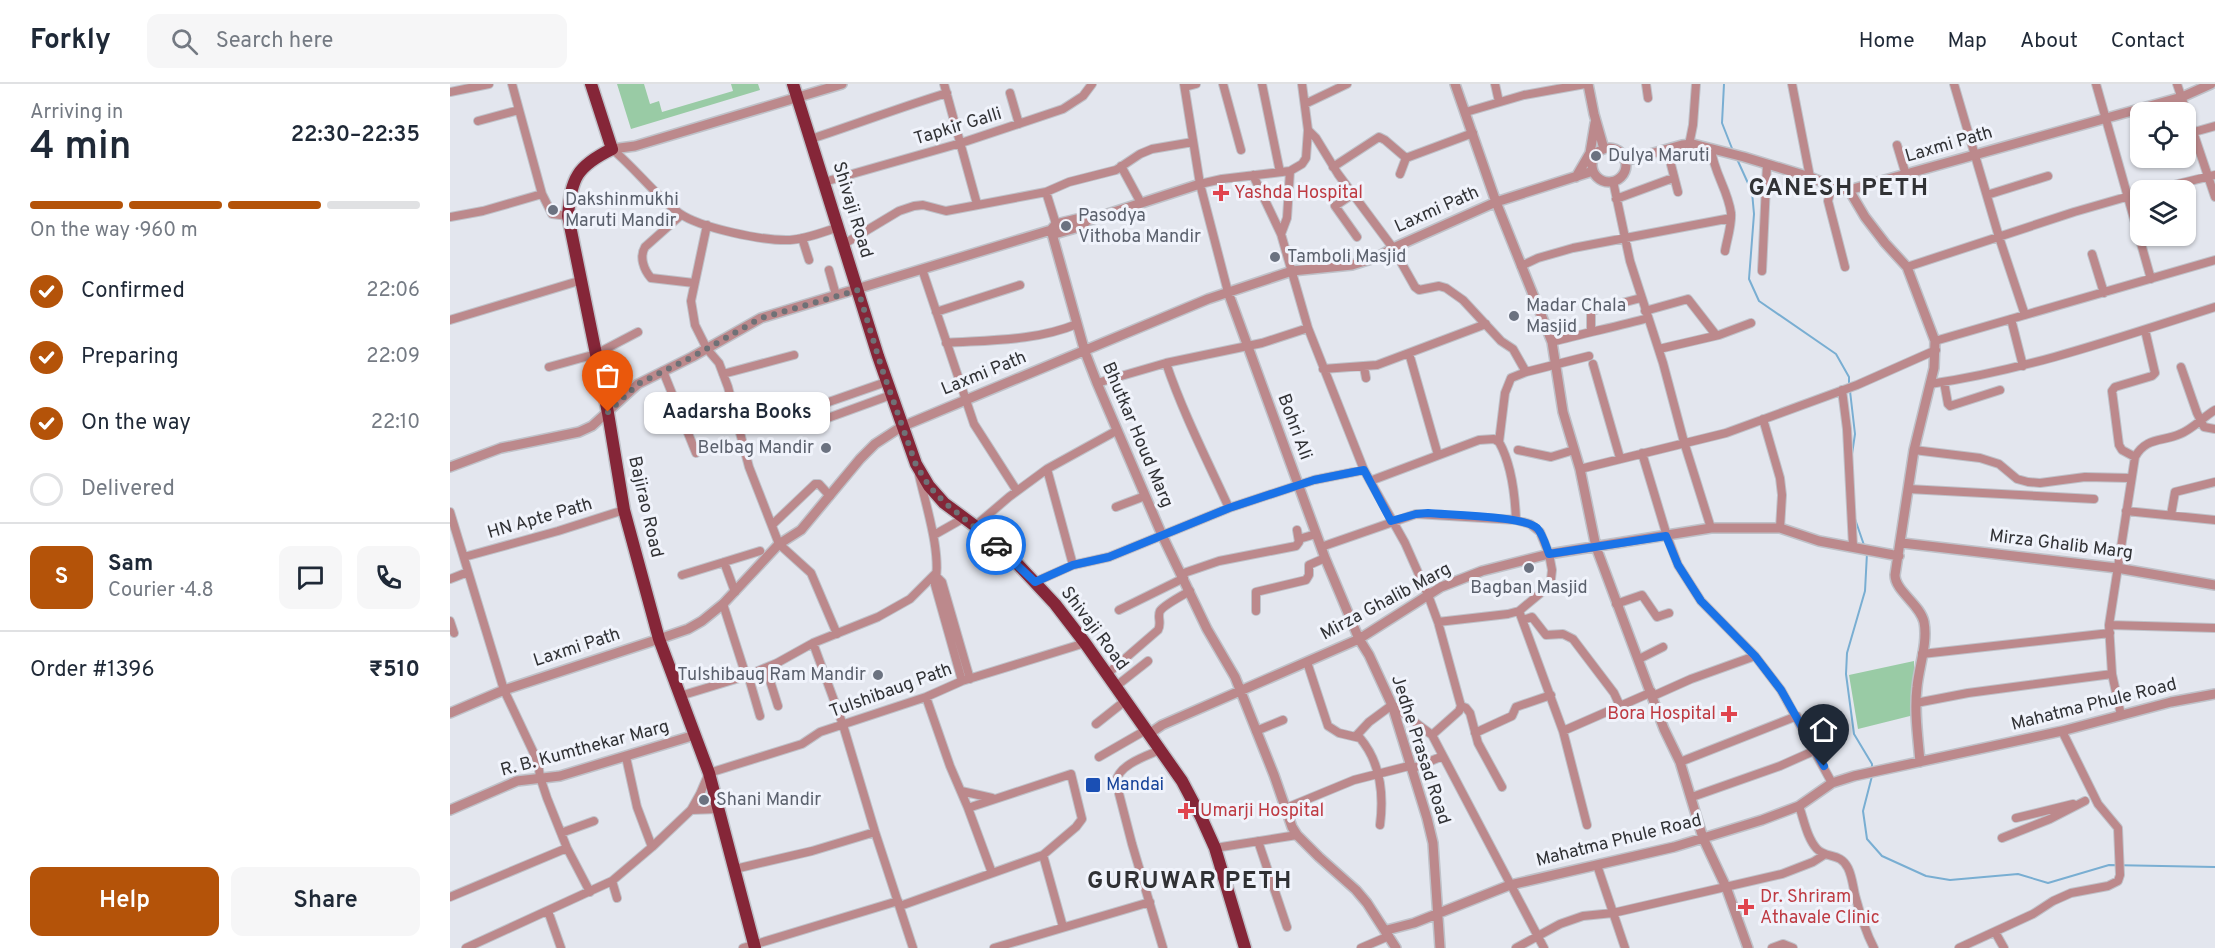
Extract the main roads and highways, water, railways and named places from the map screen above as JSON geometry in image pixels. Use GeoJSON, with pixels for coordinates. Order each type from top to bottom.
{"type":"FeatureCollection","features":[{"type":"Feature","properties":{"kind":"highway","name":"Bajirao Road"},"geometry":{"type":"LineString","coordinates":[[591,84],[612,149],[591,159],[579,172],[570,193],[568,216],[608,412],[624,510],[659,639],[710,773],[735,869],[751,947]]}},
{"type":"Feature","properties":{"kind":"highway","name":"Shivaji Road"},"geometry":{"type":"LineString","coordinates":[[793,84],[886,382],[916,465],[929,486],[944,502],[1012,558],[1054,604],[1085,643],[1160,750],[1192,799],[1215,848],[1245,948]]}},
{"type":"Feature","properties":{"kind":"waterway"},"geometry":{"type":"LineString","coordinates":[[1724,84],[1722,123],[1733,151]]}},
{"type":"Feature","properties":{"kind":"waterway"},"geometry":{"type":"LineString","coordinates":[[1737,159],[1752,192],[1754,214],[1749,279],[1759,301],[1836,354],[1849,377],[1849,385]]}},
{"type":"Feature","properties":{"kind":"waterway"},"geometry":{"type":"LineString","coordinates":[[1850,391],[1855,434],[1852,454]]}},
{"type":"Feature","properties":{"kind":"waterway"},"geometry":{"type":"LineString","coordinates":[[1855,519],[1865,548]]}},
{"type":"Feature","properties":{"kind":"waterway"},"geometry":{"type":"LineString","coordinates":[[1867,553],[1865,591],[1847,653],[1846,674],[1854,734],[1872,764],[1872,770]]}},
{"type":"Feature","properties":{"kind":"waterway"},"geometry":{"type":"LineString","coordinates":[[1872,776],[1863,811],[1867,839],[1882,856],[1926,876],[1950,880],[2018,874],[2048,883],[2109,865],[2215,867]]}},
{"type":"Feature","properties":{"kind":"place","name":"Dulya Maruti"},"geometry":{"type":"Point","coordinates":[1596,156]}},
{"type":"Feature","properties":{"kind":"place","name":"Yashda Hospital"},"geometry":{"type":"Point","coordinates":[1221,193]}},
{"type":"Feature","properties":{"kind":"place","name":"Dakshinmukhi Maruti Mandir"},"geometry":{"type":"Point","coordinates":[553,210]}},
{"type":"Feature","properties":{"kind":"place","name":"Pasodya Vithoba Mandir"},"geometry":{"type":"Point","coordinates":[1066,226]}},
{"type":"Feature","properties":{"kind":"place","name":"Tamboli Masjid"},"geometry":{"type":"Point","coordinates":[1275,257]}},
{"type":"Feature","properties":{"kind":"place","name":"Madar Chala Masjid"},"geometry":{"type":"Point","coordinates":[1514,316]}},
{"type":"Feature","properties":{"kind":"place","name":"Aadarsha Books"},"geometry":{"type":"Point","coordinates":[608,412]}},
{"type":"Feature","properties":{"kind":"place","name":"Belbag Mandir"},"geometry":{"type":"Point","coordinates":[826,448]}},
{"type":"Feature","properties":{"kind":"place","name":"Bagban Masjid"},"geometry":{"type":"Point","coordinates":[1529,568]}},
{"type":"Feature","properties":{"kind":"place","name":"Tulshibaug Ram Mandir"},"geometry":{"type":"Point","coordinates":[878,675]}},
{"type":"Feature","properties":{"kind":"place","name":"Bora Hospital"},"geometry":{"type":"Point","coordinates":[1729,714]}},
{"type":"Feature","properties":{"kind":"place","name":"Mandai"},"geometry":{"type":"Point","coordinates":[1093,785]}},
{"type":"Feature","properties":{"kind":"place","name":"Shani Mandir"},"geometry":{"type":"Point","coordinates":[704,800]}},
{"type":"Feature","properties":{"kind":"place","name":"Umarji Hospital"},"geometry":{"type":"Point","coordinates":[1186,811]}},
{"type":"Feature","properties":{"kind":"place","name":"Dr. Shriram Athavale Clinic"},"geometry":{"type":"Point","coordinates":[1746,907]}},
{"type":"Feature","properties":{"kind":"district","name":"GANESH PETH"},"geometry":{"type":"Point","coordinates":[1839,189]}},
{"type":"Feature","properties":{"kind":"district","name":"GURUWAR PETH"},"geometry":{"type":"Point","coordinates":[1190,882]}}]}
